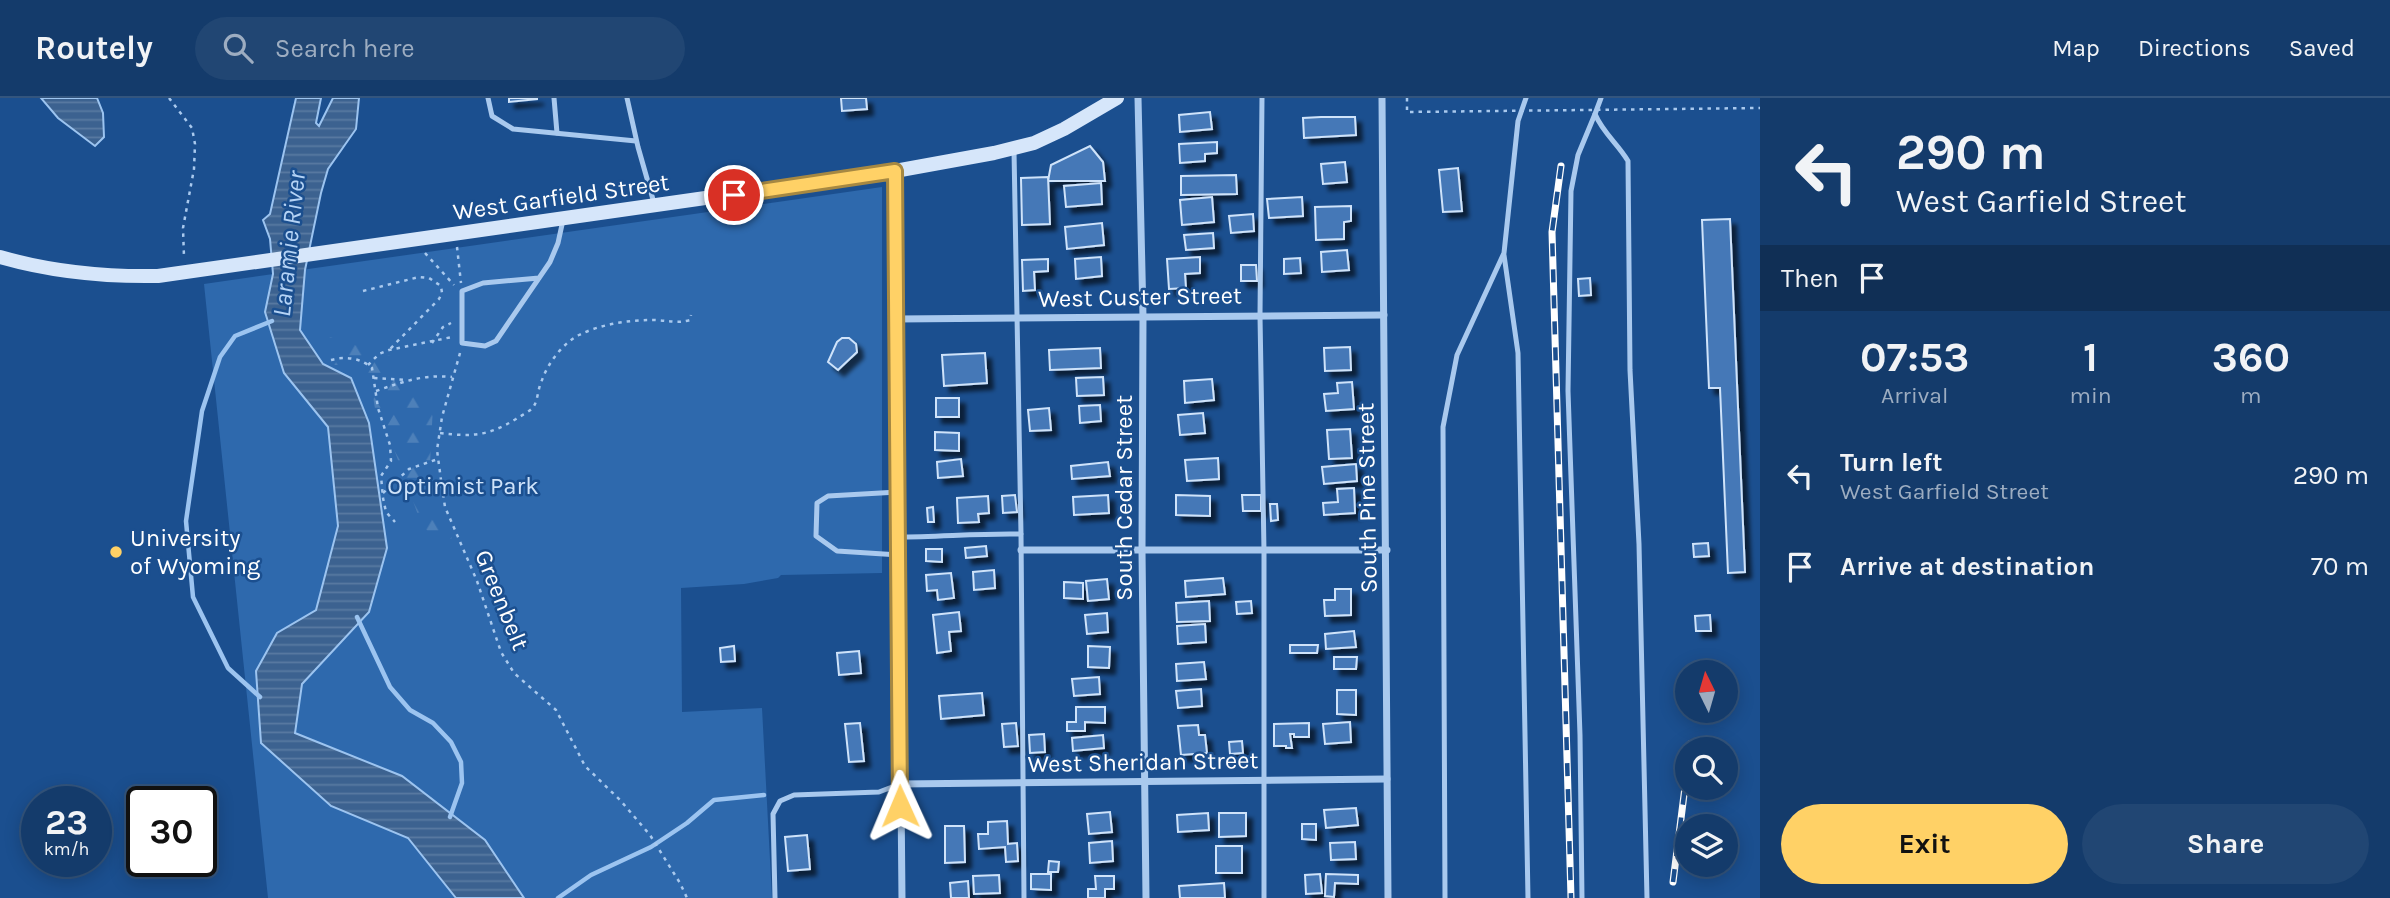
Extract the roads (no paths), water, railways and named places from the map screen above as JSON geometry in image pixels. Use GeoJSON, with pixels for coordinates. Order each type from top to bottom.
{"type":"FeatureCollection","features":[{"type":"Feature","properties":{"kind":"street","name":"West Garfield Street"},"geometry":{"type":"LineString","coordinates":[[0,257],[31,266],[109,276],[158,276],[221,268],[895,171],[1034,143],[1117,98]]}},
{"type":"Feature","properties":{"kind":"street","name":"South Cedar Street"},"geometry":{"type":"LineString","coordinates":[[1138,98],[1143,316],[1142,551],[1146,898]]}},
{"type":"Feature","properties":{"kind":"street","name":"South Pine Street"},"geometry":{"type":"LineString","coordinates":[[1382,98],[1388,898]]}},
{"type":"Feature","properties":{"kind":"street"},"geometry":{"type":"LineString","coordinates":[[895,171],[902,898]]}},
{"type":"Feature","properties":{"kind":"street","name":"West Custer Street"},"geometry":{"type":"LineString","coordinates":[[897,319],[1384,315]]}},
{"type":"Feature","properties":{"kind":"street"},"geometry":{"type":"LineString","coordinates":[[1021,550],[1387,550]]}},
{"type":"Feature","properties":{"kind":"street","name":"West Sheridan Street"},"geometry":{"type":"LineString","coordinates":[[900,783],[1387,779]]}},
{"type":"Feature","properties":{"kind":"lane"},"geometry":{"type":"LineString","coordinates":[[488,98],[492,116],[513,129],[636,141]]}},
{"type":"Feature","properties":{"kind":"lane"},"geometry":{"type":"LineString","coordinates":[[554,98],[557,133]]}},
{"type":"Feature","properties":{"kind":"lane"},"geometry":{"type":"LineString","coordinates":[[627,98],[655,206]]}},
{"type":"Feature","properties":{"kind":"lane"},"geometry":{"type":"LineString","coordinates":[[1262,98],[1260,316],[1265,551],[1264,898]]}},
{"type":"Feature","properties":{"kind":"lane"},"geometry":{"type":"LineString","coordinates":[[1526,98],[1517,121],[1504,253],[1518,353],[1528,898]]}},
{"type":"Feature","properties":{"kind":"lane"},"geometry":{"type":"LineString","coordinates":[[1582,898],[1580,721],[1568,391],[1571,191],[1578,155],[1601,98]]}},
{"type":"Feature","properties":{"kind":"lane"},"geometry":{"type":"LineString","coordinates":[[1595,114],[1603,132],[1621,149],[1628,161],[1630,357],[1639,544],[1647,898]]}},
{"type":"Feature","properties":{"kind":"lane"},"geometry":{"type":"LineString","coordinates":[[1014,148],[1024,898]]}},
{"type":"Feature","properties":{"kind":"lane"},"geometry":{"type":"LineString","coordinates":[[539,278],[483,283],[462,291],[463,340],[485,346],[496,341],[550,262],[558,243],[563,219]]}},
{"type":"Feature","properties":{"kind":"lane"},"geometry":{"type":"LineString","coordinates":[[1445,898],[1443,427],[1457,355],[1504,253]]}},
{"type":"Feature","properties":{"kind":"lane"},"geometry":{"type":"LineString","coordinates":[[898,492],[828,496],[817,503],[816,536],[837,551],[899,555]]}},
{"type":"Feature","properties":{"kind":"lane"},"geometry":{"type":"LineString","coordinates":[[898,537],[1021,534]]}},
{"type":"Feature","properties":{"kind":"lane"},"geometry":{"type":"LineString","coordinates":[[775,898],[773,814],[780,801],[794,795],[879,792],[900,783]]}},
{"type":"Feature","properties":{"kind":"water"},"geometry":{"type":"Polygon","coordinates":[[[41,98],[97,98],[103,113],[104,137],[95,146],[58,118],[41,98]]]}},
{"type":"Feature","properties":{"kind":"water","name":"Laramie River"},"geometry":{"type":"Polygon","coordinates":[[[296,98],[321,98],[316,123],[319,126],[333,98],[359,98],[356,129],[328,169],[321,193],[305,270],[300,330],[323,364],[351,378],[369,423],[387,548],[369,612],[302,684],[295,733],[402,776],[485,840],[524,898],[456,898],[408,838],[331,806],[261,743],[256,671],[277,633],[316,610],[338,526],[328,427],[284,373],[265,312],[273,274],[270,239],[263,220],[270,214],[296,98]]]}},
{"type":"Feature","properties":{"kind":"waterway","name":"Laramie River"},"geometry":{"type":"LineString","coordinates":[[260,697],[228,668],[193,597],[186,521],[202,411],[220,357],[235,336],[272,321]]}},
{"type":"Feature","properties":{"kind":"waterway"},"geometry":{"type":"LineString","coordinates":[[357,617],[390,687],[410,710],[433,723],[451,742],[461,762],[462,783],[450,817]]}},
{"type":"Feature","properties":{"kind":"waterway"},"geometry":{"type":"LineString","coordinates":[[558,898],[591,875],[651,847],[687,823],[714,800],[764,795]]}},
{"type":"Feature","properties":{"kind":"railway"},"geometry":{"type":"LineString","coordinates":[[1561,166],[1552,232],[1571,898]]}},
{"type":"Feature","properties":{"kind":"railway"},"geometry":{"type":"LineString","coordinates":[[1673,882],[1683,800]]}},
{"type":"Feature","properties":{"kind":"place","name":"University of Wyoming"},"geometry":{"type":"Point","coordinates":[116,552]}},
{"type":"Feature","properties":{"kind":"park label","name":"Optimist Park"},"geometry":{"type":"Point","coordinates":[463,486]}}]}
